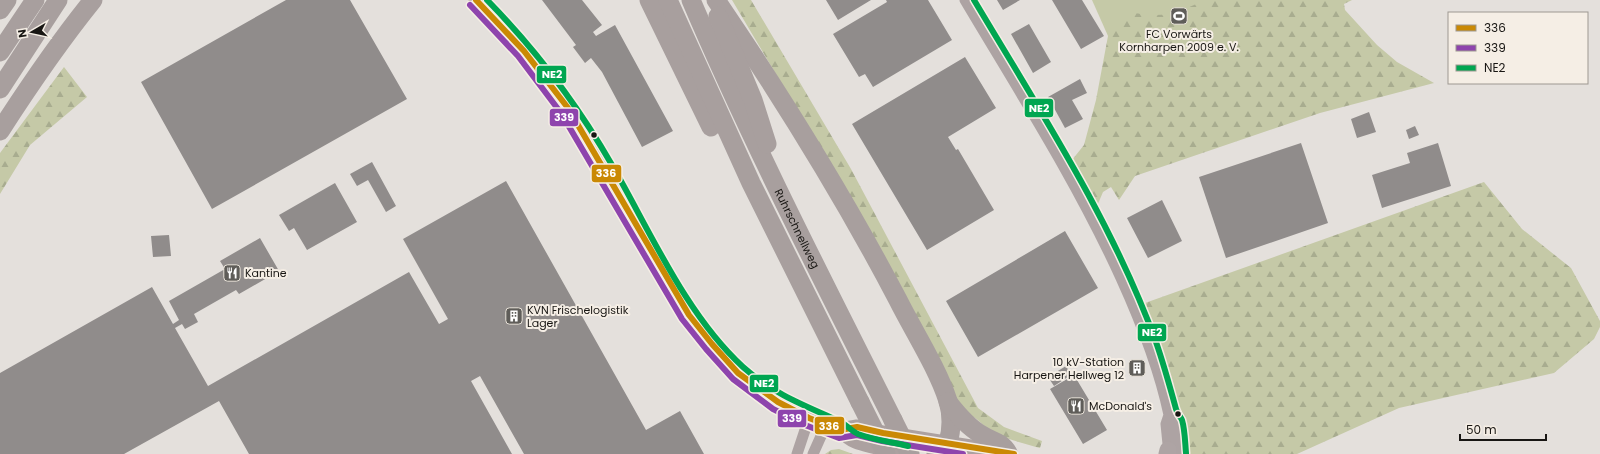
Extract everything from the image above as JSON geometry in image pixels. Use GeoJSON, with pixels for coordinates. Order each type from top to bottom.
{"type":"FeatureCollection","features":[{"type":"Feature","properties":{"kind":"highway"},"geometry":{"type":"LineString","coordinates":[[0,10],[7,0]]}},
{"type":"Feature","properties":{"kind":"highway"},"geometry":{"type":"LineString","coordinates":[[0,52],[35,0]]}},
{"type":"Feature","properties":{"kind":"highway"},"geometry":{"type":"LineString","coordinates":[[0,89],[58,0]]}},
{"type":"Feature","properties":{"kind":"highway"},"geometry":{"type":"LineString","coordinates":[[68,30],[86,0]]}},
{"type":"Feature","properties":{"kind":"highway"},"geometry":{"type":"LineString","coordinates":[[0,131],[30,83],[68,30],[93,0]]}},
{"type":"Feature","properties":{"kind":"highway"},"geometry":{"type":"LineString","coordinates":[[649,0],[711,126],[751,183]]}},
{"type":"Feature","properties":{"kind":"highway","name":"Ruhrschnellweg"},"geometry":{"type":"LineString","coordinates":[[668,0],[751,183],[886,454]]}},
{"type":"Feature","properties":{"kind":"highway","name":"Ruhrschnellweg"},"geometry":{"type":"LineString","coordinates":[[691,0],[797,230],[910,454]]}},
{"type":"Feature","properties":{"kind":"highway"},"geometry":{"type":"LineString","coordinates":[[711,0],[753,100],[782,192],[797,230]]}},
{"type":"Feature","properties":{"kind":"highway"},"geometry":{"type":"LineString","coordinates":[[716,0],[770,79],[831,181],[886,278],[940,381],[948,402],[951,428],[941,448]]}},
{"type":"Feature","properties":{"kind":"highway"},"geometry":{"type":"LineString","coordinates":[[948,402],[966,424],[983,436],[1004,445],[1011,453]]}},
{"type":"Feature","properties":{"kind":"main road"},"geometry":{"type":"LineString","coordinates":[[476,0],[524,51],[572,115],[664,273],[694,321],[724,358],[752,384],[778,402],[809,418],[833,427],[848,438],[906,454]]}},
{"type":"Feature","properties":{"kind":"main road"},"geometry":{"type":"LineString","coordinates":[[833,427],[857,427],[883,432],[941,448],[1011,453]]}},
{"type":"Feature","properties":{"kind":"street"},"geometry":{"type":"LineString","coordinates":[[965,0],[1051,144],[1099,232],[1130,299],[1147,338],[1161,382],[1169,415],[1166,424],[1171,453]]}},
{"type":"Feature","properties":{"kind":"street"},"geometry":{"type":"LineString","coordinates":[[797,454],[809,418]]}},
{"type":"Feature","properties":{"kind":"street"},"geometry":{"type":"LineString","coordinates":[[813,454],[833,427]]}},
{"type":"Feature","properties":{"kind":"green space"},"geometry":{"type":"Polygon","coordinates":[[[732,0],[751,0],[851,169],[978,408],[1004,427],[1042,441],[1040,448],[993,432],[962,410],[844,189],[732,0]]]}},
{"type":"Feature","properties":{"kind":"green space","name":"FC Vorwärts Kornharpen 2009 e. V."},"geometry":{"type":"Polygon","coordinates":[[[1092,0],[1328,0],[1136,35],[1108,36],[1092,0]]]}},
{"type":"Feature","properties":{"kind":"green space"},"geometry":{"type":"Polygon","coordinates":[[[1205,0],[1352,0],[1344,4],[1345,10],[1377,45],[1397,62],[1434,83],[1320,113],[1135,176],[1119,200],[1111,187],[1103,192],[1097,206],[1072,160],[1084,145],[1096,100],[1108,36],[1134,13],[1163,15],[1178,11],[1205,0]]]}},
{"type":"Feature","properties":{"kind":"green space"},"geometry":{"type":"Polygon","coordinates":[[[64,67],[87,97],[30,145],[0,194],[0,153],[64,67]]]}},
{"type":"Feature","properties":{"kind":"green space"},"geometry":{"type":"Polygon","coordinates":[[[1484,182],[1522,229],[1571,268],[1600,321],[1600,327],[1594,339],[1554,373],[1399,408],[1297,454],[1186,454],[1182,418],[1145,303],[1484,182]]]}},
{"type":"Feature","properties":{"kind":"green space"},"geometry":{"type":"Polygon","coordinates":[[[839,449],[853,454],[825,454],[831,450],[839,449]]]}},
{"type":"Feature","properties":{"kind":"building"},"geometry":{"type":"Polygon","coordinates":[[[286,0],[350,0],[407,99],[212,209],[141,82],[286,0]]]}},
{"type":"Feature","properties":{"kind":"building"},"geometry":{"type":"Polygon","coordinates":[[[542,0],[582,0],[602,25],[593,32],[596,36],[615,25],[673,131],[642,147],[602,72],[591,58],[585,63],[573,47],[576,45],[542,0]]]}},
{"type":"Feature","properties":{"kind":"building"},"geometry":{"type":"Polygon","coordinates":[[[826,0],[871,0],[838,20],[826,0]]]}},
{"type":"Feature","properties":{"kind":"building"},"geometry":{"type":"Polygon","coordinates":[[[886,0],[928,0],[952,40],[873,87],[865,74],[859,77],[833,34],[887,2],[886,0]]]}},
{"type":"Feature","properties":{"kind":"building"},"geometry":{"type":"Polygon","coordinates":[[[997,0],[1020,0],[1003,10],[997,0]]]}},
{"type":"Feature","properties":{"kind":"building"},"geometry":{"type":"Polygon","coordinates":[[[1052,0],[1082,0],[1104,36],[1081,49],[1052,0]]]}},
{"type":"Feature","properties":{"kind":"building"},"geometry":{"type":"Polygon","coordinates":[[[1029,24],[1051,62],[1033,73],[1011,34],[1029,24]]]}},
{"type":"Feature","properties":{"kind":"building"},"geometry":{"type":"Polygon","coordinates":[[[965,57],[996,108],[948,137],[956,150],[958,149],[994,210],[927,250],[852,124],[965,57]]]}},
{"type":"Feature","properties":{"kind":"building"},"geometry":{"type":"Polygon","coordinates":[[[1080,79],[1087,93],[1072,100],[1083,119],[1065,128],[1048,97],[1080,79]]]}},
{"type":"Feature","properties":{"kind":"building"},"geometry":{"type":"Polygon","coordinates":[[[1369,112],[1376,132],[1357,138],[1351,119],[1369,112]]]}},
{"type":"Feature","properties":{"kind":"building"},"geometry":{"type":"Polygon","coordinates":[[[1415,126],[1419,135],[1409,139],[1406,130],[1415,126]]]}},
{"type":"Feature","properties":{"kind":"building"},"geometry":{"type":"Polygon","coordinates":[[[1301,143],[1328,223],[1226,258],[1199,177],[1301,143]]]}},
{"type":"Feature","properties":{"kind":"building"},"geometry":{"type":"Polygon","coordinates":[[[1438,143],[1451,186],[1382,208],[1372,175],[1410,163],[1407,153],[1438,143]]]}},
{"type":"Feature","properties":{"kind":"building"},"geometry":{"type":"Polygon","coordinates":[[[372,162],[396,206],[386,212],[368,180],[357,186],[350,174],[372,162]]]}},
{"type":"Feature","properties":{"kind":"building","name":"KVN Frischelogistik Lager"},"geometry":{"type":"Polygon","coordinates":[[[506,181],[646,430],[680,411],[704,454],[524,454],[480,376],[471,381],[512,454],[249,454],[219,401],[124,454],[0,454],[0,373],[152,287],[173,324],[179,320],[169,301],[225,269],[220,261],[260,238],[279,271],[239,294],[236,290],[194,314],[198,322],[185,329],[182,324],[175,328],[208,386],[409,272],[439,324],[448,319],[403,239],[506,181]]]}},
{"type":"Feature","properties":{"kind":"building"},"geometry":{"type":"Polygon","coordinates":[[[335,183],[357,222],[307,250],[294,228],[289,231],[279,215],[335,183]]]}},
{"type":"Feature","properties":{"kind":"building"},"geometry":{"type":"Polygon","coordinates":[[[1162,200],[1182,241],[1148,258],[1127,218],[1162,200]]]}},
{"type":"Feature","properties":{"kind":"building"},"geometry":{"type":"Polygon","coordinates":[[[1065,231],[1098,288],[978,357],[946,301],[1065,231]]]}},
{"type":"Feature","properties":{"kind":"building"},"geometry":{"type":"Polygon","coordinates":[[[169,235],[171,256],[153,257],[151,236],[169,235]]]}},
{"type":"Feature","properties":{"kind":"building","name":"10 kV-Station Harpener Hellweg 12"},"geometry":{"type":"Polygon","coordinates":[[[1138,365],[1140,369],[1137,372],[1134,367],[1138,365]]]}},
{"type":"Feature","properties":{"kind":"building"},"geometry":{"type":"Polygon","coordinates":[[[1066,366],[1071,375],[1054,386],[1048,377],[1066,366]]]}},
{"type":"Feature","properties":{"kind":"building","name":"McDonald's"},"geometry":{"type":"Polygon","coordinates":[[[1074,375],[1107,430],[1083,444],[1050,389],[1074,375]]]}},
{"type":"Feature","properties":{"kind":"transit line","name":"336"},"geometry":{"type":"LineString","coordinates":[[476,0],[524,51],[568,108],[689,315],[738,373],[778,402],[809,418],[840,430],[857,427],[883,433],[1014,454]]}},
{"type":"Feature","properties":{"kind":"transit line","name":"NE2"},"geometry":{"type":"LineString","coordinates":[[487,0],[539,58],[570,99],[599,142],[670,271],[704,323],[723,346],[754,376],[788,398],[840,421],[858,434],[908,446]]}},
{"type":"Feature","properties":{"kind":"transit line","name":"NE2"},"geometry":{"type":"LineString","coordinates":[[974,0],[1073,167],[1118,253],[1156,342],[1176,410],[1182,420],[1186,453]]}},
{"type":"Feature","properties":{"kind":"transit line","name":"339"},"geometry":{"type":"LineString","coordinates":[[470,5],[518,56],[561,113],[682,319],[733,379],[773,409],[805,425],[839,438],[857,435],[882,441],[963,454]]}},
{"type":"Feature","properties":{"kind":"place","name":"FC Vorwärts Kornharpen 2009 e. V."},"geometry":{"type":"Point","coordinates":[1179,16]}},
{"type":"Feature","properties":{"kind":"place","name":"Kantine"},"geometry":{"type":"Point","coordinates":[232,273]}},
{"type":"Feature","properties":{"kind":"place","name":"KVN Frischelogistik Lager"},"geometry":{"type":"Point","coordinates":[514,316]}},
{"type":"Feature","properties":{"kind":"place","name":"10 kV-Station Harpener Hellweg 12"},"geometry":{"type":"Point","coordinates":[1137,368]}},
{"type":"Feature","properties":{"kind":"place","name":"McDonald's"},"geometry":{"type":"Point","coordinates":[1076,406]}}]}
